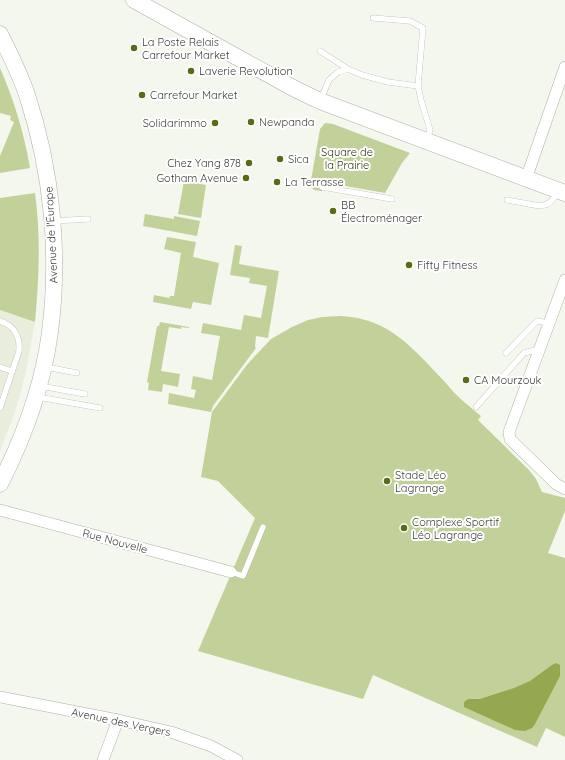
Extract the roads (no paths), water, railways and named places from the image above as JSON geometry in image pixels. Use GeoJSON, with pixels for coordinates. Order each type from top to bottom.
{"type":"FeatureCollection","features":[{"type":"Feature","properties":{"kind":"main road"},"geometry":{"type":"LineString","coordinates":[[134,0],[250,65],[320,101],[562,192]]}},
{"type":"Feature","properties":{"kind":"main road","name":"Avenue de l'Europe"},"geometry":{"type":"LineString","coordinates":[[0,484],[18,445],[37,391],[50,333],[54,287],[52,221],[49,188],[41,146],[26,95],[14,63],[1,38]]}},
{"type":"Feature","properties":{"kind":"street"},"geometry":{"type":"LineString","coordinates":[[526,179],[565,67]]}},
{"type":"Feature","properties":{"kind":"street"},"geometry":{"type":"LineString","coordinates":[[565,280],[509,432],[510,439],[556,484],[565,489]]}},
{"type":"Feature","properties":{"kind":"street","name":"Rue Nouvelle"},"geometry":{"type":"LineString","coordinates":[[0,510],[231,572]]}},
{"type":"Feature","properties":{"kind":"street","name":"Avenue des Vergers"},"geometry":{"type":"LineString","coordinates":[[0,697],[118,720],[170,732],[211,746],[237,760]]}},
{"type":"Feature","properties":{"kind":"street"},"geometry":{"type":"LineString","coordinates":[[103,760],[118,720]]}},
{"type":"Feature","properties":{"kind":"lane"},"geometry":{"type":"LineString","coordinates":[[373,18],[410,21],[423,28],[418,86],[433,144]]}},
{"type":"Feature","properties":{"kind":"lane"},"geometry":{"type":"LineString","coordinates":[[320,52],[348,69],[362,75],[388,82],[418,86]]}},
{"type":"Feature","properties":{"kind":"lane"},"geometry":{"type":"LineString","coordinates":[[320,101],[329,80],[338,72],[348,69]]}},
{"type":"Feature","properties":{"kind":"lane"},"geometry":{"type":"LineString","coordinates":[[322,187],[392,199]]}},
{"type":"Feature","properties":{"kind":"lane"},"geometry":{"type":"LineString","coordinates":[[507,200],[540,206],[550,204],[562,192]]}},
{"type":"Feature","properties":{"kind":"lane"},"geometry":{"type":"LineString","coordinates":[[52,221],[88,219]]}},
{"type":"Feature","properties":{"kind":"lane"},"geometry":{"type":"LineString","coordinates":[[0,321],[13,329],[18,335],[20,344],[0,408]]}},
{"type":"Feature","properties":{"kind":"lane"},"geometry":{"type":"LineString","coordinates":[[506,353],[537,321],[549,323]]}},
{"type":"Feature","properties":{"kind":"lane"},"geometry":{"type":"LineString","coordinates":[[476,407],[524,353],[540,349]]}},
{"type":"Feature","properties":{"kind":"lane"},"geometry":{"type":"LineString","coordinates":[[0,367],[12,371]]}},
{"type":"Feature","properties":{"kind":"lane"},"geometry":{"type":"LineString","coordinates":[[43,367],[77,373]]}},
{"type":"Feature","properties":{"kind":"lane"},"geometry":{"type":"LineString","coordinates":[[37,391],[85,394]]}},
{"type":"Feature","properties":{"kind":"lane"},"geometry":{"type":"LineString","coordinates":[[37,391],[100,408]]}},
{"type":"Feature","properties":{"kind":"lane"},"geometry":{"type":"LineString","coordinates":[[231,572],[243,576],[264,527]]}},
{"type":"Feature","properties":{"kind":"place","name":"La Poste Relais Carrefour Market"},"geometry":{"type":"Point","coordinates":[134,48]}},
{"type":"Feature","properties":{"kind":"place","name":"Laverie Revolution"},"geometry":{"type":"Point","coordinates":[191,71]}},
{"type":"Feature","properties":{"kind":"place","name":"Carrefour Market"},"geometry":{"type":"Point","coordinates":[142,95]}},
{"type":"Feature","properties":{"kind":"place","name":"Newpanda"},"geometry":{"type":"Point","coordinates":[251,122]}},
{"type":"Feature","properties":{"kind":"place","name":"Solidarimmo"},"geometry":{"type":"Point","coordinates":[215,123]}},
{"type":"Feature","properties":{"kind":"place","name":"Sica"},"geometry":{"type":"Point","coordinates":[280,159]}},
{"type":"Feature","properties":{"kind":"place","name":"Chez Yang 878"},"geometry":{"type":"Point","coordinates":[249,163]}},
{"type":"Feature","properties":{"kind":"place","name":"Gotham Avenue"},"geometry":{"type":"Point","coordinates":[246,178]}},
{"type":"Feature","properties":{"kind":"place","name":"La Terrasse"},"geometry":{"type":"Point","coordinates":[277,182]}},
{"type":"Feature","properties":{"kind":"place","name":"BB Électroménager"},"geometry":{"type":"Point","coordinates":[333,211]}},
{"type":"Feature","properties":{"kind":"place","name":"Fifty Fitness"},"geometry":{"type":"Point","coordinates":[409,265]}},
{"type":"Feature","properties":{"kind":"place","name":"CA Mourzouk"},"geometry":{"type":"Point","coordinates":[466,380]}},
{"type":"Feature","properties":{"kind":"place","name":"Stade Léo Lagrange"},"geometry":{"type":"Point","coordinates":[387,481]}},
{"type":"Feature","properties":{"kind":"place","name":"Complexe Sportif Léo Lagrange"},"geometry":{"type":"Point","coordinates":[404,528]}},
{"type":"Feature","properties":{"kind":"park label","name":"Square de la Prairie"},"geometry":{"type":"Point","coordinates":[347,158]}}]}
